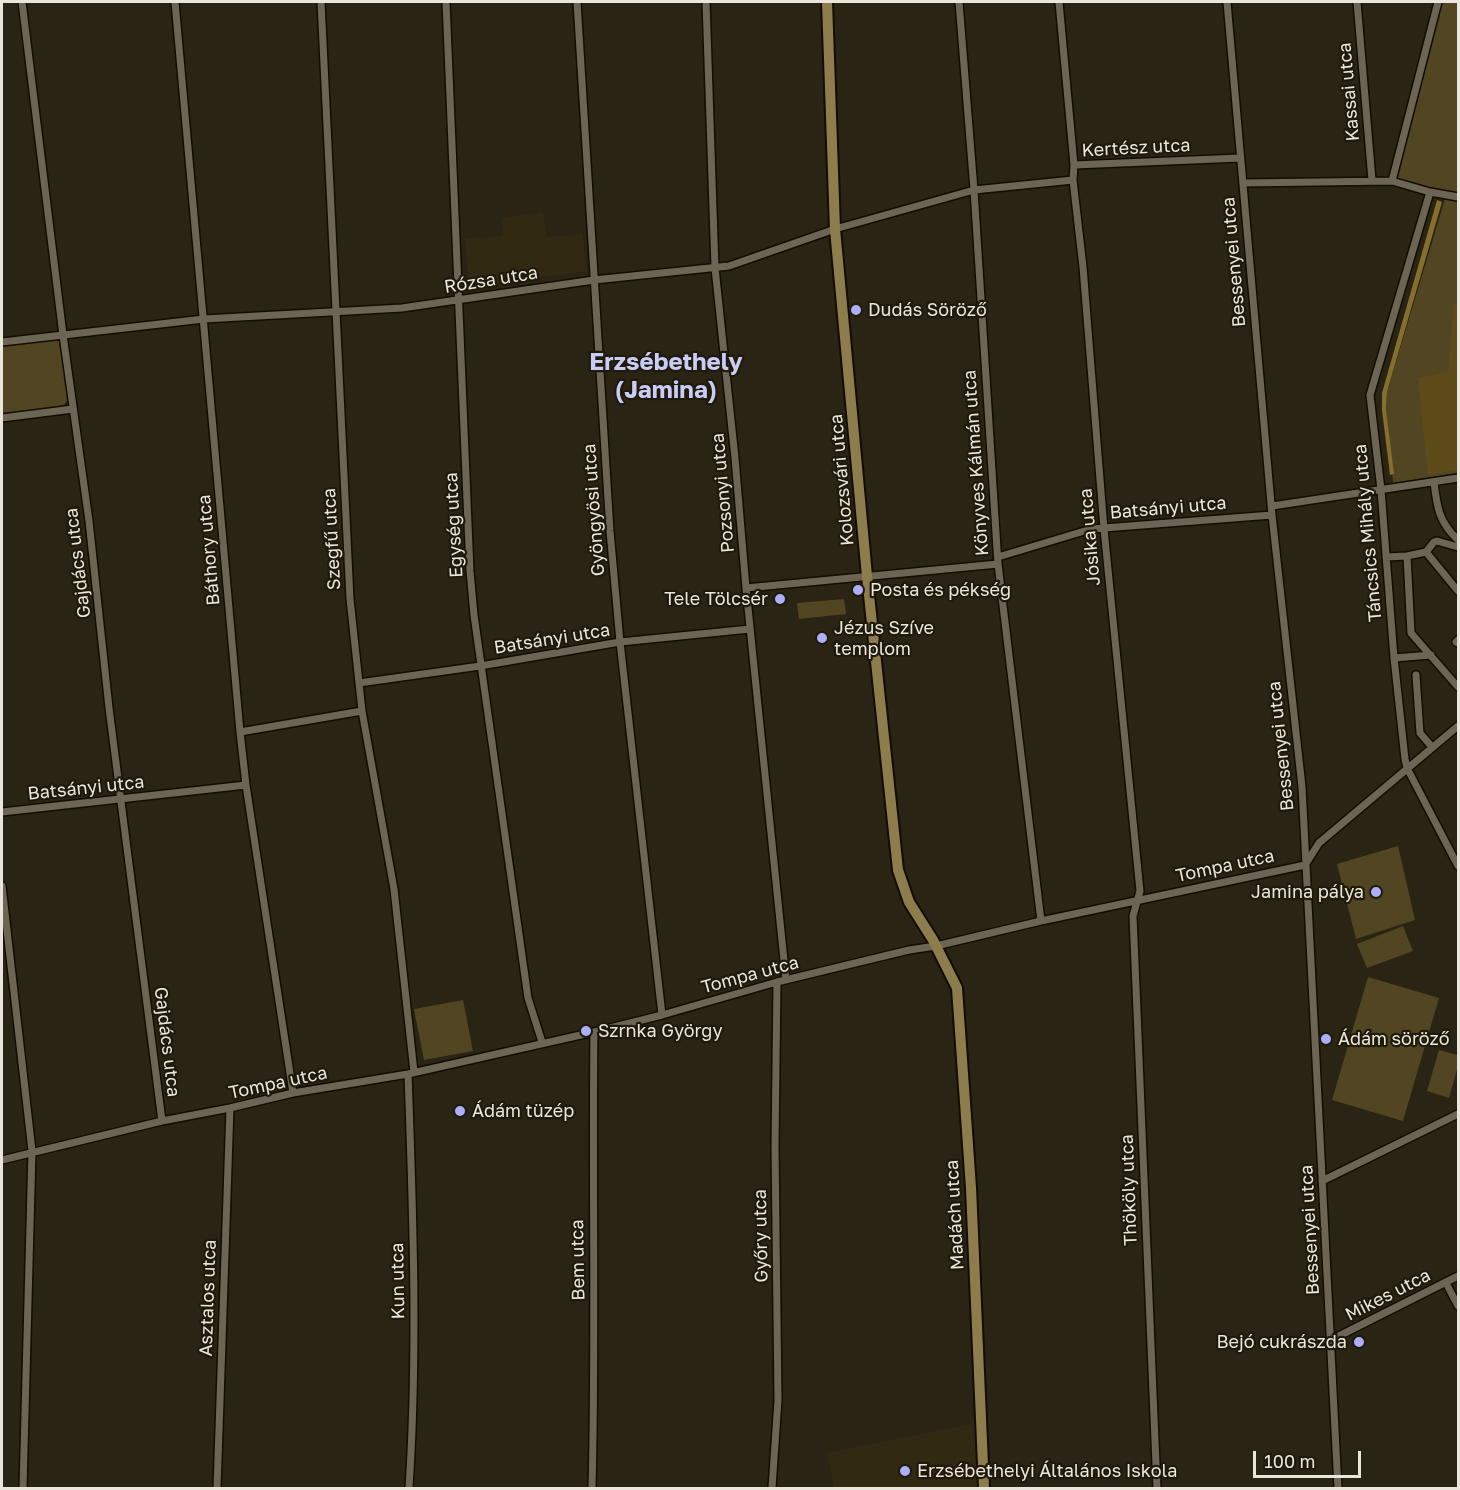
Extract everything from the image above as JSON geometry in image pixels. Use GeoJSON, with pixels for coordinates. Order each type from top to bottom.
{"type":"FeatureCollection","features":[{"type":"Feature","properties":{"kind":"street","name":"Gajdács utca"},"geometry":{"type":"LineString","coordinates":[[22,2],[162,1121]]}},
{"type":"Feature","properties":{"kind":"street","name":"Báthory utca"},"geometry":{"type":"LineString","coordinates":[[175,2],[240,732],[293,1093]]}},
{"type":"Feature","properties":{"kind":"street","name":"Szegfű utca"},"geometry":{"type":"LineString","coordinates":[[321,2],[350,599],[362,711],[394,890],[411,1073]]}},
{"type":"Feature","properties":{"kind":"street","name":"Egység utca"},"geometry":{"type":"LineString","coordinates":[[446,2],[471,571],[480,666],[528,998],[542,1042]]}},
{"type":"Feature","properties":{"kind":"street","name":"Gyöngyösi utca"},"geometry":{"type":"LineString","coordinates":[[577,2],[610,531],[620,642],[662,1015]]}},
{"type":"Feature","properties":{"kind":"street","name":"Pozsonyi utca"},"geometry":{"type":"LineString","coordinates":[[705,2],[715,268],[786,980]]}},
{"type":"Feature","properties":{"kind":"street","name":"Kolozsvári utca"},"geometry":{"type":"LineString","coordinates":[[827,2],[835,229],[867,576],[898,870],[909,902],[936,946]]}},
{"type":"Feature","properties":{"kind":"street","name":"Könyves Kálmán utca"},"geometry":{"type":"LineString","coordinates":[[959,2],[974,190],[998,560],[1041,921]]}},
{"type":"Feature","properties":{"kind":"street"},"geometry":{"type":"LineString","coordinates":[[1059,2],[1074,165]]}},
{"type":"Feature","properties":{"kind":"street","name":"Bessenyei utca"},"geometry":{"type":"LineString","coordinates":[[1227,2],[1272,514],[1302,787],[1338,1488]]}},
{"type":"Feature","properties":{"kind":"street","name":"Kassai utca"},"geometry":{"type":"LineString","coordinates":[[1357,2],[1372,180]]}},
{"type":"Feature","properties":{"kind":"street"},"geometry":{"type":"LineString","coordinates":[[1392,181],[1438,2]]}},
{"type":"Feature","properties":{"kind":"street","name":"Kertész utca"},"geometry":{"type":"LineString","coordinates":[[974,190],[1072,180],[1074,165],[1240,158]]}},
{"type":"Feature","properties":{"kind":"street","name":"Jósika utca"},"geometry":{"type":"LineString","coordinates":[[1072,180],[1083,267],[1104,529],[1140,891]]}},
{"type":"Feature","properties":{"kind":"street"},"geometry":{"type":"LineString","coordinates":[[1243,183],[1392,181],[1458,197]]}},
{"type":"Feature","properties":{"kind":"street","name":"Rózsa utca"},"geometry":{"type":"LineString","coordinates":[[2,342],[204,319],[402,308],[594,280],[729,266],[835,229],[974,190]]}},
{"type":"Feature","properties":{"kind":"street","name":"Táncsics Mihály utca"},"geometry":{"type":"LineString","coordinates":[[1430,192],[1370,395],[1381,490],[1394,658],[1407,768],[1458,866]]}},
{"type":"Feature","properties":{"kind":"street"},"geometry":{"type":"LineString","coordinates":[[2,418],[73,409]]}},
{"type":"Feature","properties":{"kind":"street"},"geometry":{"type":"LineString","coordinates":[[1272,506],[1458,478]]}},
{"type":"Feature","properties":{"kind":"street"},"geometry":{"type":"LineString","coordinates":[[1434,482],[1437,511],[1443,523],[1456,537],[1447,544]]}},
{"type":"Feature","properties":{"kind":"street","name":"Batsányi utca"},"geometry":{"type":"LineString","coordinates":[[746,588],[998,560],[1091,530],[1272,514]]}},
{"type":"Feature","properties":{"kind":"street"},"geometry":{"type":"LineString","coordinates":[[1386,557],[1426,552],[1437,541],[1458,547]]}},
{"type":"Feature","properties":{"kind":"street"},"geometry":{"type":"LineString","coordinates":[[1426,552],[1458,591]]}},
{"type":"Feature","properties":{"kind":"street"},"geometry":{"type":"LineString","coordinates":[[1407,556],[1411,633],[1458,687]]}},
{"type":"Feature","properties":{"kind":"street","name":"Batsányi utca"},"geometry":{"type":"LineString","coordinates":[[359,683],[480,666],[620,642],[750,629]]}},
{"type":"Feature","properties":{"kind":"street"},"geometry":{"type":"LineString","coordinates":[[1394,658],[1431,655]]}},
{"type":"Feature","properties":{"kind":"street"},"geometry":{"type":"LineString","coordinates":[[1416,675],[1420,733],[1432,747]]}},
{"type":"Feature","properties":{"kind":"street"},"geometry":{"type":"LineString","coordinates":[[240,732],[362,711]]}},
{"type":"Feature","properties":{"kind":"street"},"geometry":{"type":"LineString","coordinates":[[1305,865],[1319,843],[1458,726]]}},
{"type":"Feature","properties":{"kind":"street","name":"Batsányi utca"},"geometry":{"type":"LineString","coordinates":[[2,812],[246,785]]}},
{"type":"Feature","properties":{"kind":"street","name":"Tompa utca"},"geometry":{"type":"LineString","coordinates":[[2,1160],[162,1121],[293,1093],[411,1073],[594,1032],[777,982],[909,950],[1305,865]]}},
{"type":"Feature","properties":{"kind":"street"},"geometry":{"type":"LineString","coordinates":[[2,886],[32,1151],[23,1488]]}},
{"type":"Feature","properties":{"kind":"street","name":"Thököly utca"},"geometry":{"type":"LineString","coordinates":[[1140,891],[1133,916],[1157,1488]]}},
{"type":"Feature","properties":{"kind":"street","name":"Madách utca"},"geometry":{"type":"LineString","coordinates":[[936,946],[957,988],[971,1188],[984,1488]]}},
{"type":"Feature","properties":{"kind":"street","name":"Győry utca"},"geometry":{"type":"LineString","coordinates":[[772,1488],[778,1400],[775,1146],[777,982]]}},
{"type":"Feature","properties":{"kind":"street","name":"Bem utca"},"geometry":{"type":"LineString","coordinates":[[592,1488],[595,1378],[592,1154],[594,1032]]}},
{"type":"Feature","properties":{"kind":"street","name":"Kun utca"},"geometry":{"type":"LineString","coordinates":[[409,1488],[414,1411],[411,1073]]}},
{"type":"Feature","properties":{"kind":"street","name":"Asztalos utca"},"geometry":{"type":"LineString","coordinates":[[217,1488],[230,1108]]}},
{"type":"Feature","properties":{"kind":"street"},"geometry":{"type":"LineString","coordinates":[[1322,1181],[1458,1114]]}},
{"type":"Feature","properties":{"kind":"street","name":"Mikes utca"},"geometry":{"type":"LineString","coordinates":[[1331,1340],[1458,1276]]}},
{"type":"Feature","properties":{"kind":"street"},"geometry":{"type":"LineString","coordinates":[[1446,1283],[1458,1306]]}},
{"type":"Feature","properties":{"kind":"shaded area"},"geometry":{"type":"Polygon","coordinates":[[[1442,2],[1458,2],[1458,192],[1431,188],[1396,178],[1442,2]]]}},
{"type":"Feature","properties":{"kind":"shaded area"},"geometry":{"type":"Polygon","coordinates":[[[1445,199],[1458,201],[1458,473],[1393,483],[1386,410],[1387,392],[1445,199]]]}},
{"type":"Feature","properties":{"kind":"shaded area"},"geometry":{"type":"Polygon","coordinates":[[[1437,200],[1442,202],[1387,392],[1386,410],[1394,474],[1390,475],[1382,393],[1437,200]]]}},
{"type":"Feature","properties":{"kind":"shaded area"},"geometry":{"type":"Polygon","coordinates":[[[543,212],[547,237],[583,234],[586,271],[469,287],[465,239],[503,236],[502,218],[543,212]]]}},
{"type":"Feature","properties":{"kind":"shaded area"},"geometry":{"type":"Polygon","coordinates":[[[1454,303],[1458,305],[1458,470],[1428,475],[1418,378],[1448,372],[1454,303]]]}},
{"type":"Feature","properties":{"kind":"shaded area"},"geometry":{"type":"Polygon","coordinates":[[[51,339],[61,342],[68,399],[63,406],[2,414],[2,345],[51,339]]]}},
{"type":"Feature","properties":{"kind":"shaded area"},"geometry":{"type":"Polygon","coordinates":[[[844,599],[846,614],[799,619],[797,603],[844,599]]]}},
{"type":"Feature","properties":{"kind":"shaded area","name":"Jamina pálya"},"geometry":{"type":"Polygon","coordinates":[[[1398,846],[1415,920],[1356,939],[1337,864],[1398,846]]]}},
{"type":"Feature","properties":{"kind":"shaded area"},"geometry":{"type":"Polygon","coordinates":[[[1403,926],[1413,951],[1367,968],[1357,944],[1403,926]]]}},
{"type":"Feature","properties":{"kind":"shaded area"},"geometry":{"type":"Polygon","coordinates":[[[1368,977],[1439,998],[1403,1121],[1332,1100],[1368,977]]]}},
{"type":"Feature","properties":{"kind":"shaded area"},"geometry":{"type":"Polygon","coordinates":[[[463,1000],[473,1051],[424,1060],[414,1009],[463,1000]]]}},
{"type":"Feature","properties":{"kind":"shaded area"},"geometry":{"type":"Polygon","coordinates":[[[1439,1050],[1458,1055],[1458,1066],[1449,1098],[1427,1091],[1439,1050]]]}},
{"type":"Feature","properties":{"kind":"shaded area","name":"Erzsébethelyi Általános Iskola"},"geometry":{"type":"Polygon","coordinates":[[[977,1423],[979,1488],[834,1488],[827,1453],[977,1423]]]}},
{"type":"Feature","properties":{"kind":"place","name":"Dudás Söröző"},"geometry":{"type":"Point","coordinates":[856,310]}},
{"type":"Feature","properties":{"kind":"place","name":"Posta és pékség"},"geometry":{"type":"Point","coordinates":[858,590]}},
{"type":"Feature","properties":{"kind":"place","name":"Tele Tölcsér"},"geometry":{"type":"Point","coordinates":[780,599]}},
{"type":"Feature","properties":{"kind":"place","name":"Jézus Szíve templom"},"geometry":{"type":"Point","coordinates":[822,638]}},
{"type":"Feature","properties":{"kind":"place","name":"Jamina pálya"},"geometry":{"type":"Point","coordinates":[1376,892]}},
{"type":"Feature","properties":{"kind":"place","name":"Szrnka György"},"geometry":{"type":"Point","coordinates":[586,1031]}},
{"type":"Feature","properties":{"kind":"place","name":"Ádám söröző"},"geometry":{"type":"Point","coordinates":[1326,1039]}},
{"type":"Feature","properties":{"kind":"place","name":"Ádám tüzép"},"geometry":{"type":"Point","coordinates":[460,1111]}},
{"type":"Feature","properties":{"kind":"place","name":"Bejó cukrászda"},"geometry":{"type":"Point","coordinates":[1359,1342]}},
{"type":"Feature","properties":{"kind":"place","name":"Erzsébethelyi Általános Iskola"},"geometry":{"type":"Point","coordinates":[905,1471]}},
{"type":"Feature","properties":{"kind":"district","name":"Erzsébethely (Jamina)"},"geometry":{"type":"Point","coordinates":[666,376]}}]}
